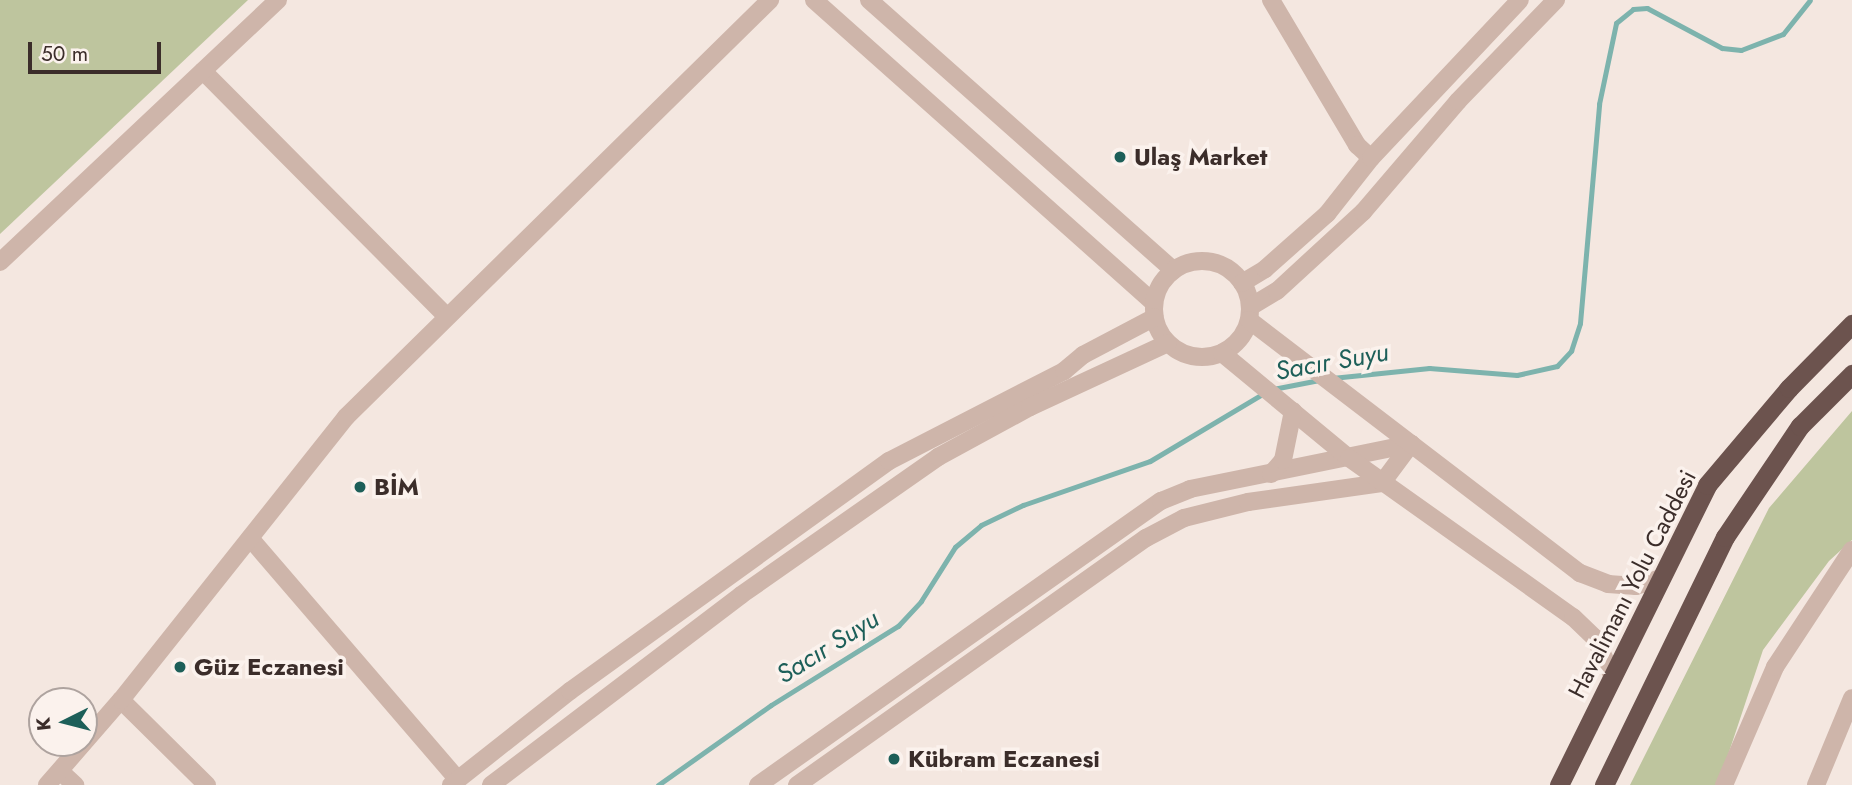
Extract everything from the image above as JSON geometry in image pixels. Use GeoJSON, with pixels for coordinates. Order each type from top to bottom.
{"type":"FeatureCollection","features":[{"type":"Feature","properties":{"kind":"highway","name":"Havalimanı Yolu Caddesi"},"geometry":{"type":"LineString","coordinates":[[1559,785],[1707,485],[1789,388],[1852,324]]}},
{"type":"Feature","properties":{"kind":"highway"},"geometry":{"type":"LineString","coordinates":[[1605,785],[1725,537],[1800,426],[1852,374]]}},
{"type":"Feature","properties":{"kind":"street"},"geometry":{"type":"LineString","coordinates":[[0,262],[278,0]]}},
{"type":"Feature","properties":{"kind":"street"},"geometry":{"type":"LineString","coordinates":[[47,785],[121,700],[346,417],[445,315],[723,50],[769,0]]}},
{"type":"Feature","properties":{"kind":"street"},"geometry":{"type":"LineString","coordinates":[[250,538],[454,782],[581,683],[890,461],[1064,371],[1083,355],[1155,310],[1160,285],[1173,270],[1187,263],[1210,262],[1232,271],[1242,283],[1250,313],[1244,334],[1222,353],[1193,356],[1168,343],[1155,310],[814,0]]}},
{"type":"Feature","properties":{"kind":"street"},"geometry":{"type":"LineString","coordinates":[[869,0],[1173,270]]}},
{"type":"Feature","properties":{"kind":"street"},"geometry":{"type":"LineString","coordinates":[[1271,0],[1357,145],[1371,158]]}},
{"type":"Feature","properties":{"kind":"street"},"geometry":{"type":"LineString","coordinates":[[1242,283],[1327,214],[1371,158],[1520,0]]}},
{"type":"Feature","properties":{"kind":"street"},"geometry":{"type":"LineString","coordinates":[[1250,313],[1363,212],[1458,101],[1556,0]]}},
{"type":"Feature","properties":{"kind":"street"},"geometry":{"type":"LineString","coordinates":[[203,71],[445,315]]}},
{"type":"Feature","properties":{"kind":"street"},"geometry":{"type":"LineString","coordinates":[[1250,313],[1297,356],[1347,396],[1580,573],[1608,584],[1636,586],[1661,578]]}},
{"type":"Feature","properties":{"kind":"street"},"geometry":{"type":"LineString","coordinates":[[491,785],[741,595],[938,457],[1030,407],[1168,343]]}},
{"type":"Feature","properties":{"kind":"street"},"geometry":{"type":"LineString","coordinates":[[1222,353],[1382,483],[1573,617],[1595,638],[1612,675]]}},
{"type":"Feature","properties":{"kind":"street"},"geometry":{"type":"LineString","coordinates":[[1271,474],[1283,460],[1293,411]]}},
{"type":"Feature","properties":{"kind":"street"},"geometry":{"type":"LineString","coordinates":[[758,785],[1161,500],[1190,489],[1410,444]]}},
{"type":"Feature","properties":{"kind":"street"},"geometry":{"type":"LineString","coordinates":[[797,785],[1146,538],[1184,518],[1248,502],[1382,483],[1410,444]]}},
{"type":"Feature","properties":{"kind":"street"},"geometry":{"type":"LineString","coordinates":[[1724,785],[1775,667],[1852,550]]}},
{"type":"Feature","properties":{"kind":"street"},"geometry":{"type":"LineString","coordinates":[[1816,785],[1852,698]]}},
{"type":"Feature","properties":{"kind":"street"},"geometry":{"type":"LineString","coordinates":[[121,700],[207,785]]}},
{"type":"Feature","properties":{"kind":"street"},"geometry":{"type":"LineString","coordinates":[[60,771],[75,785]]}},
{"type":"Feature","properties":{"kind":"green space"},"geometry":{"type":"Polygon","coordinates":[[[0,0],[248,0],[0,234],[0,0]]]}},
{"type":"Feature","properties":{"kind":"green space"},"geometry":{"type":"Polygon","coordinates":[[[1852,411],[1852,540],[1829,561],[1763,650],[1718,785],[1630,785],[1769,508],[1852,411]]]}},
{"type":"Feature","properties":{"kind":"waterway","name":"Sacır Suyu"},"geometry":{"type":"LineString","coordinates":[[1332,378],[1429,368],[1517,375],[1557,366],[1571,351],[1580,323],[1599,104],[1616,23],[1633,9],[1647,8],[1722,48],[1741,50],[1783,34],[1810,0]]}},
{"type":"Feature","properties":{"kind":"waterway","name":"Sacır Suyu"},"geometry":{"type":"LineString","coordinates":[[1273,389],[1319,380]]}},
{"type":"Feature","properties":{"kind":"waterway","name":"Sacır Suyu"},"geometry":{"type":"LineString","coordinates":[[658,785],[771,705],[898,626],[921,601],[955,547],[981,525],[1023,505],[1150,461],[1264,393]]}},
{"type":"Feature","properties":{"kind":"place","name":"Ulaş Market"},"geometry":{"type":"Point","coordinates":[1120,157]}},
{"type":"Feature","properties":{"kind":"place","name":"BİM"},"geometry":{"type":"Point","coordinates":[360,487]}},
{"type":"Feature","properties":{"kind":"place","name":"Güz Eczanesi"},"geometry":{"type":"Point","coordinates":[180,667]}},
{"type":"Feature","properties":{"kind":"place","name":"Kübram Eczanesi"},"geometry":{"type":"Point","coordinates":[894,759]}}]}
